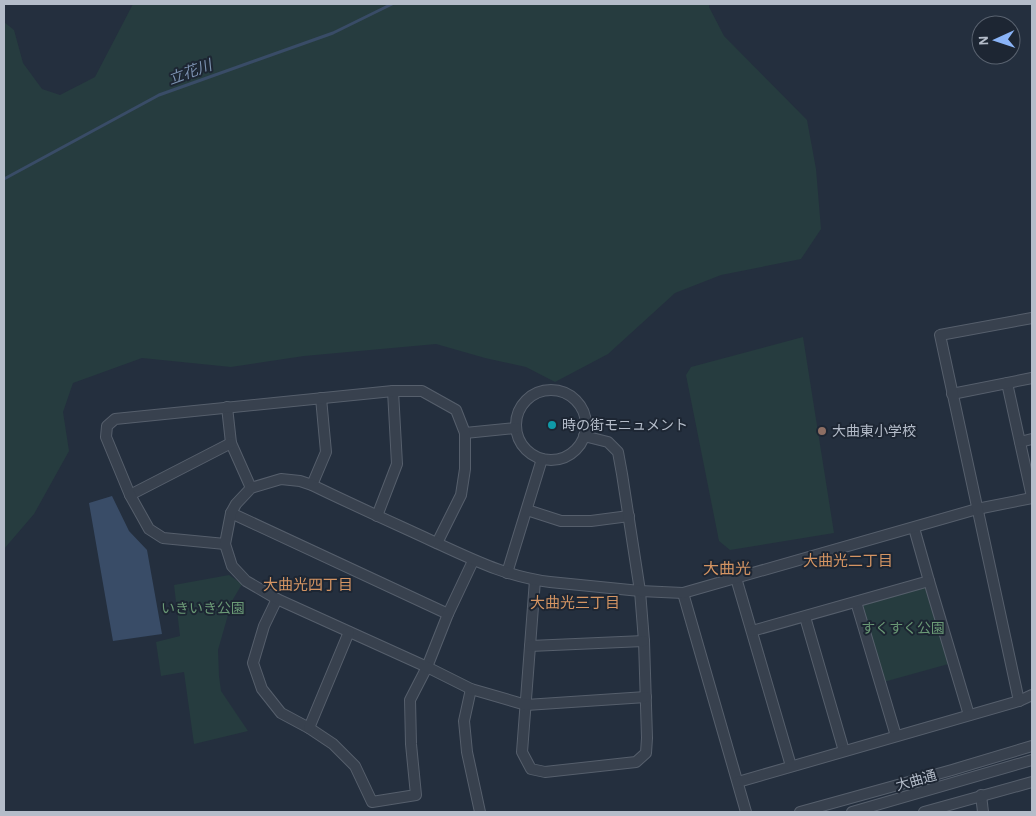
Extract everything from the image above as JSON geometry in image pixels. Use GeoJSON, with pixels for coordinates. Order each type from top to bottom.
{"type":"FeatureCollection","features":[{"type":"Feature","properties":{"kind":"street"},"geometry":{"type":"LineString","coordinates":[[1019,701],[940,335],[1032,318]]}},
{"type":"Feature","properties":{"kind":"street"},"geometry":{"type":"LineString","coordinates":[[952,394],[1032,378]]}},
{"type":"Feature","properties":{"kind":"street"},"geometry":{"type":"LineString","coordinates":[[646,697],[526,705],[471,689],[277,598],[246,581],[232,566],[225,544],[231,513],[236,504],[251,488],[282,479],[300,482],[312,485],[473,561],[507,573],[535,580],[640,591],[684,593],[977,509],[1032,498],[1007,383]]}},
{"type":"Feature","properties":{"kind":"street"},"geometry":{"type":"LineString","coordinates":[[550,390],[561,392],[571,396],[579,404],[584,414],[586,425],[584,436],[580,446],[568,456],[553,460],[542,459],[524,448],[516,428],[517,417],[529,398],[550,390]]}},
{"type":"Feature","properties":{"kind":"street"},"geometry":{"type":"LineString","coordinates":[[377,516],[397,464],[393,391]]}},
{"type":"Feature","properties":{"kind":"street"},"geometry":{"type":"LineString","coordinates":[[225,544],[163,538],[149,528],[138,512],[106,437],[107,426],[115,419],[393,391],[422,391],[456,410],[465,433],[465,468],[461,495],[437,544]]}},
{"type":"Feature","properties":{"kind":"street"},"geometry":{"type":"LineString","coordinates":[[312,485],[326,452],[321,398]]}},
{"type":"Feature","properties":{"kind":"street"},"geometry":{"type":"LineString","coordinates":[[228,407],[231,443],[251,488]]}},
{"type":"Feature","properties":{"kind":"street"},"geometry":{"type":"LineString","coordinates":[[465,433],[516,428]]}},
{"type":"Feature","properties":{"kind":"street"},"geometry":{"type":"LineString","coordinates":[[535,580],[522,752],[531,769],[545,772],[636,762],[646,753],[647,738],[644,640],[640,591],[618,452],[608,442],[584,436]]}},
{"type":"Feature","properties":{"kind":"street"},"geometry":{"type":"LineString","coordinates":[[1020,442],[1032,439]]}},
{"type":"Feature","properties":{"kind":"street"},"geometry":{"type":"LineString","coordinates":[[130,495],[231,443]]}},
{"type":"Feature","properties":{"kind":"street"},"geometry":{"type":"LineString","coordinates":[[507,573],[542,459]]}},
{"type":"Feature","properties":{"kind":"street"},"geometry":{"type":"LineString","coordinates":[[527,510],[561,521],[591,521],[628,516]]}},
{"type":"Feature","properties":{"kind":"street"},"geometry":{"type":"LineString","coordinates":[[231,513],[448,614]]}},
{"type":"Feature","properties":{"kind":"street"},"geometry":{"type":"LineString","coordinates":[[914,528],[969,715]]}},
{"type":"Feature","properties":{"kind":"street"},"geometry":{"type":"LineString","coordinates":[[277,598],[264,626],[253,664],[262,689],[281,713],[333,744],[355,766],[372,802],[416,795],[410,744],[410,700],[427,667],[448,614],[473,561]]}},
{"type":"Feature","properties":{"kind":"street"},"geometry":{"type":"LineString","coordinates":[[736,578],[791,766]]}},
{"type":"Feature","properties":{"kind":"street"},"geometry":{"type":"LineString","coordinates":[[752,631],[929,581]]}},
{"type":"Feature","properties":{"kind":"street"},"geometry":{"type":"LineString","coordinates":[[684,593],[746,812]]}},
{"type":"Feature","properties":{"kind":"street"},"geometry":{"type":"LineString","coordinates":[[856,602],[896,736]]}},
{"type":"Feature","properties":{"kind":"street"},"geometry":{"type":"LineString","coordinates":[[805,616],[844,751]]}},
{"type":"Feature","properties":{"kind":"street"},"geometry":{"type":"LineString","coordinates":[[309,728],[348,632]]}},
{"type":"Feature","properties":{"kind":"street"},"geometry":{"type":"LineString","coordinates":[[530,646],[644,640]]}},
{"type":"Feature","properties":{"kind":"street"},"geometry":{"type":"LineString","coordinates":[[471,689],[464,721],[467,752],[480,812]]}},
{"type":"Feature","properties":{"kind":"street"},"geometry":{"type":"LineString","coordinates":[[738,782],[1019,701],[1032,695]]}},
{"type":"Feature","properties":{"kind":"street","name":"大曲通"},"geometry":{"type":"LineString","coordinates":[[800,812],[1032,746]]}},
{"type":"Feature","properties":{"kind":"street","name":"大曲通"},"geometry":{"type":"LineString","coordinates":[[852,812],[870,810],[1032,760]]}},
{"type":"Feature","properties":{"kind":"street"},"geometry":{"type":"LineString","coordinates":[[930,811],[981,795],[1032,783]]}},
{"type":"Feature","properties":{"kind":"street"},"geometry":{"type":"LineString","coordinates":[[981,795],[983,812]]}},
{"type":"Feature","properties":{"kind":"green space"},"geometry":{"type":"Polygon","coordinates":[[[133,4],[709,4],[724,36],[807,120],[816,169],[821,229],[801,259],[721,275],[675,293],[608,354],[555,382],[526,367],[436,344],[304,356],[231,367],[142,358],[73,383],[63,412],[69,451],[34,514],[4,549],[4,22],[14,30],[23,63],[42,89],[60,95],[95,77],[133,4]]]}},
{"type":"Feature","properties":{"kind":"green space"},"geometry":{"type":"Polygon","coordinates":[[[803,337],[834,533],[730,550],[719,541],[686,375],[691,367],[803,337]]]}},
{"type":"Feature","properties":{"kind":"green space","name":"いきいき公園"},"geometry":{"type":"Polygon","coordinates":[[[229,575],[242,584],[232,601],[218,650],[219,676],[221,691],[248,731],[194,744],[184,672],[161,676],[156,642],[180,636],[174,585],[229,575]]]}},
{"type":"Feature","properties":{"kind":"green space","name":"すくすく公園"},"geometry":{"type":"Polygon","coordinates":[[[929,581],[952,663],[880,683],[856,602],[929,581]]]}},
{"type":"Feature","properties":{"kind":"water"},"geometry":{"type":"Polygon","coordinates":[[[112,496],[129,531],[147,550],[162,634],[113,641],[89,503],[112,496]]]}},
{"type":"Feature","properties":{"kind":"waterway","name":"立花川"},"geometry":{"type":"LineString","coordinates":[[4,179],[159,95],[333,33],[392,4]]}},
{"type":"Feature","properties":{"kind":"place","name":"時の街モニュメント"},"geometry":{"type":"Point","coordinates":[552,425]}},
{"type":"Feature","properties":{"kind":"place","name":"大曲東小学校"},"geometry":{"type":"Point","coordinates":[822,431]}},
{"type":"Feature","properties":{"kind":"district","name":"大曲光二丁目"},"geometry":{"type":"Point","coordinates":[848,561]}},
{"type":"Feature","properties":{"kind":"district","name":"大曲光"},"geometry":{"type":"Point","coordinates":[727,568]}},
{"type":"Feature","properties":{"kind":"district","name":"大曲光四丁目"},"geometry":{"type":"Point","coordinates":[308,585]}},
{"type":"Feature","properties":{"kind":"district","name":"大曲光三丁目"},"geometry":{"type":"Point","coordinates":[575,603]}}]}
